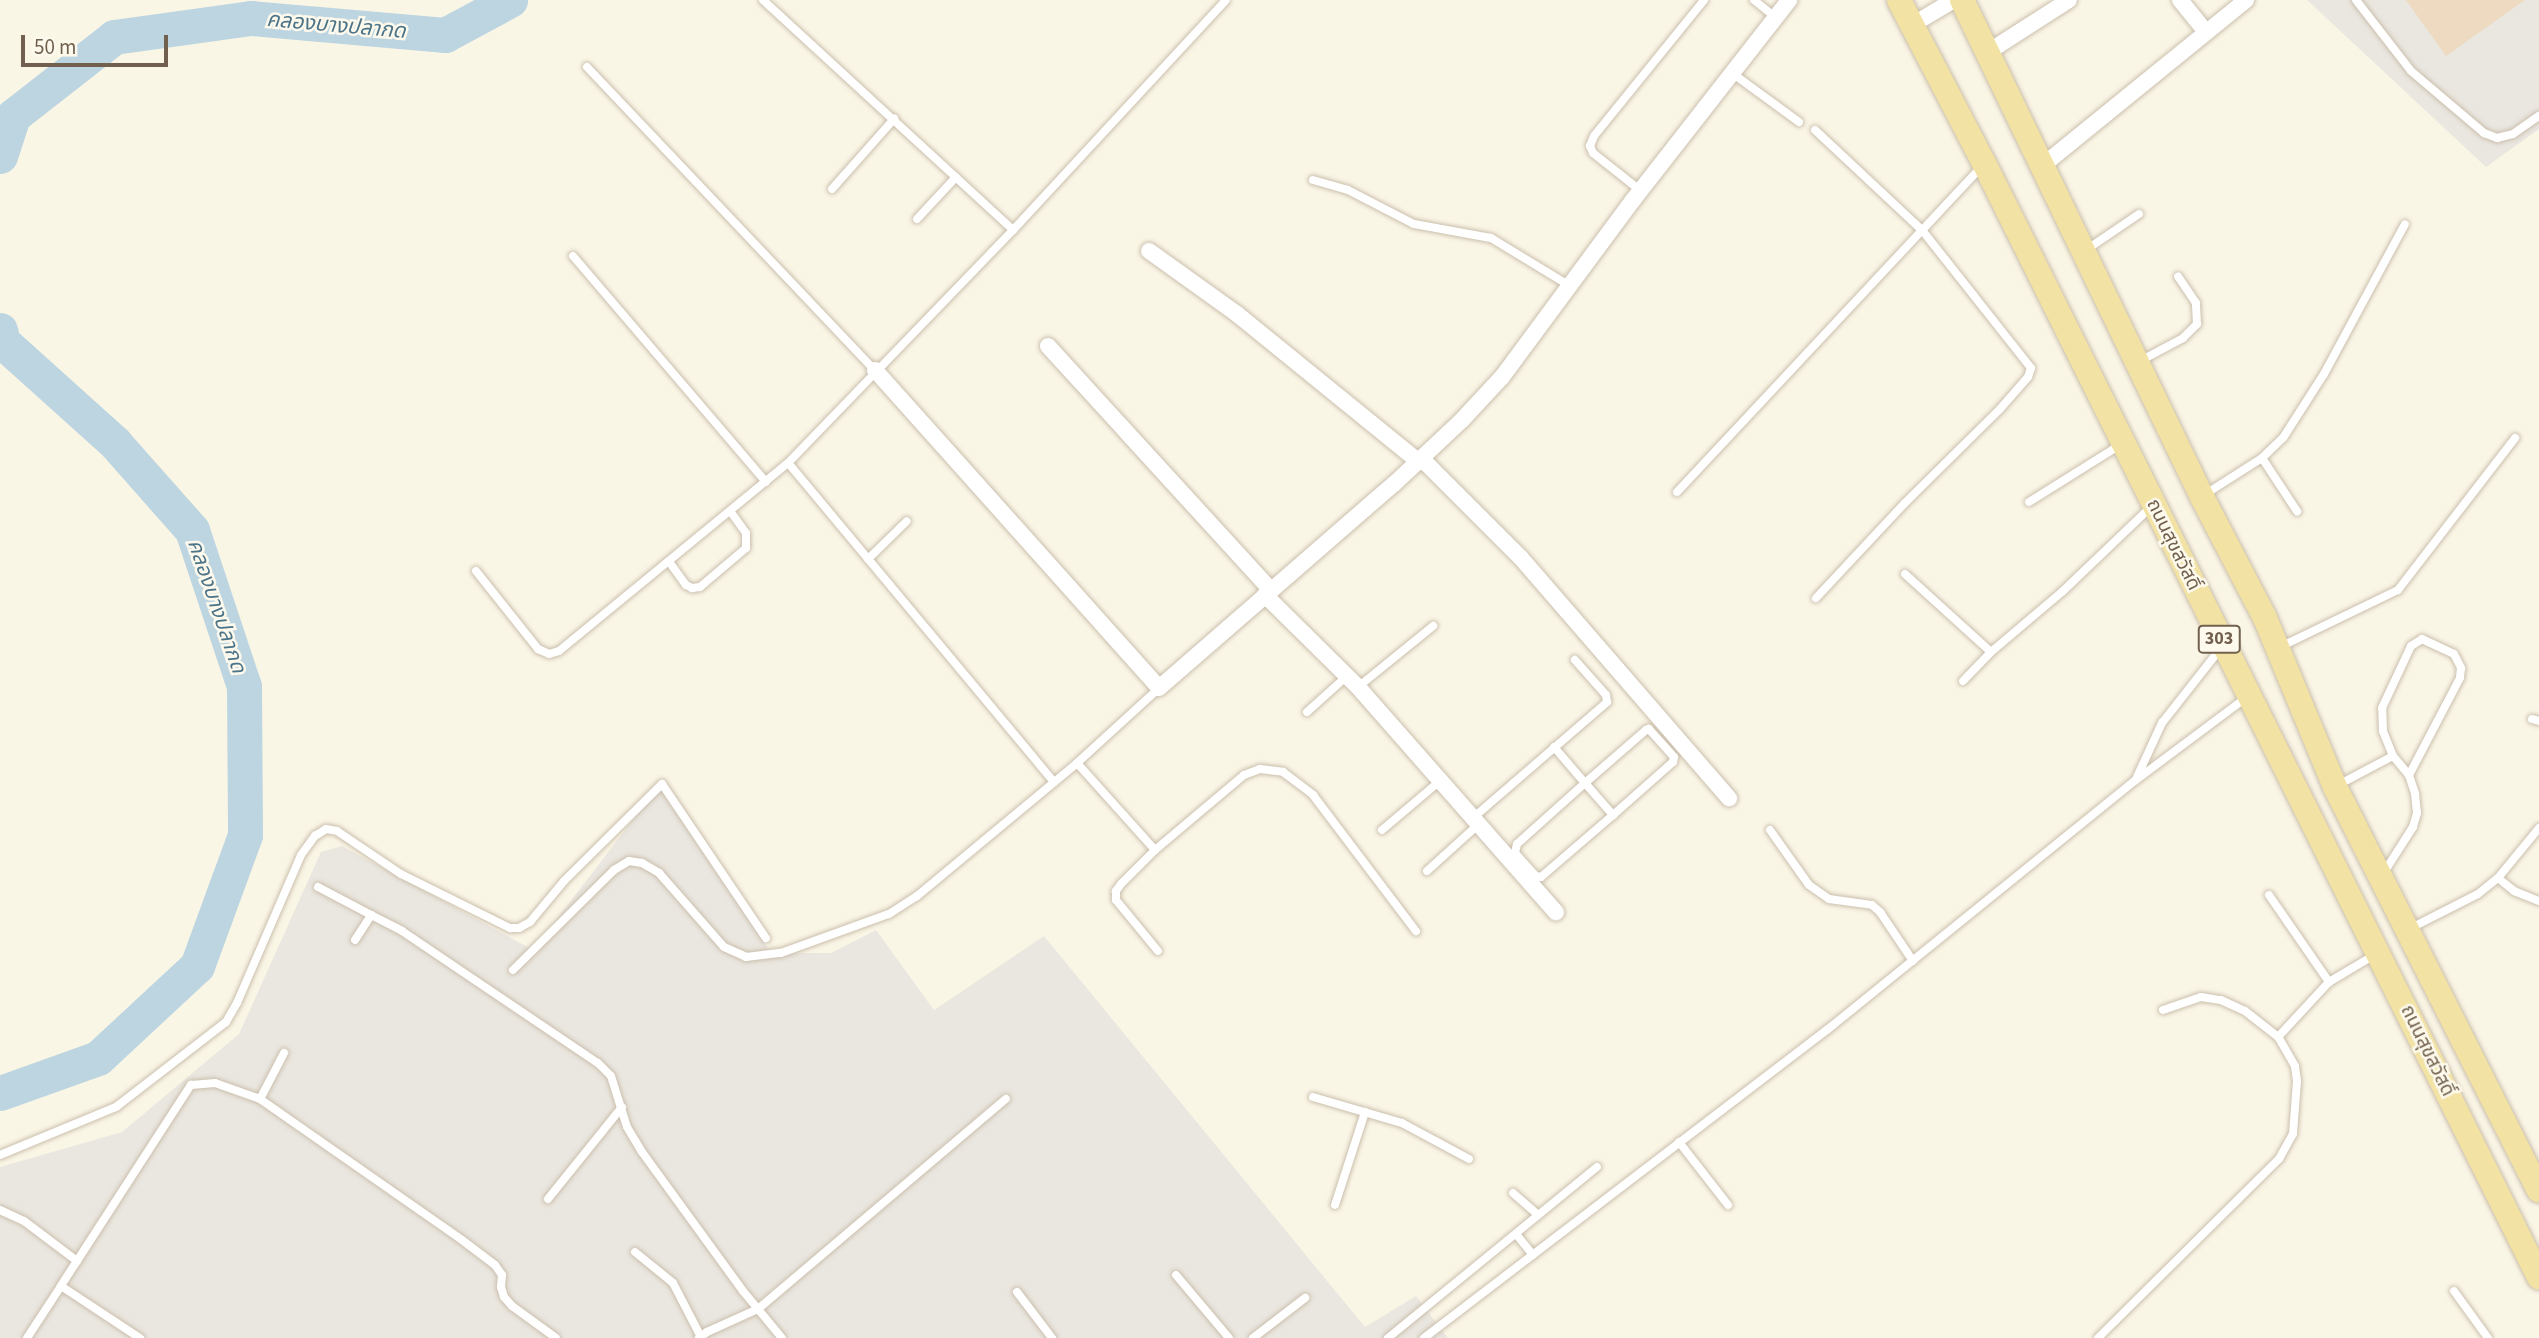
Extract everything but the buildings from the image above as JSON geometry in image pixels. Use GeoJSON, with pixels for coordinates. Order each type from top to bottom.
{"type":"FeatureCollection","features":[{"type":"Feature","properties":{"kind":"main road","name":"ถนนสุขสวัสดิ์"},"geometry":{"type":"LineString","coordinates":[[1899,0],[1984,163],[2539,1277]]}},
{"type":"Feature","properties":{"kind":"main road","name":"ถนนสุขสวัสดิ์"},"geometry":{"type":"LineString","coordinates":[[1962,0],[2202,497],[2278,648],[2335,787],[2539,1190]]}},
{"type":"Feature","properties":{"kind":"street"},"geometry":{"type":"LineString","coordinates":[[875,370],[1159,688],[1420,460],[1502,377],[1789,0]]}},
{"type":"Feature","properties":{"kind":"street"},"geometry":{"type":"LineString","coordinates":[[1912,25],[1954,0]]}},
{"type":"Feature","properties":{"kind":"street"},"geometry":{"type":"LineString","coordinates":[[1988,52],[2069,0]]}},
{"type":"Feature","properties":{"kind":"street"},"geometry":{"type":"LineString","coordinates":[[2180,0],[2206,32]]}},
{"type":"Feature","properties":{"kind":"street"},"geometry":{"type":"LineString","coordinates":[[2042,166],[2246,0]]}},
{"type":"Feature","properties":{"kind":"street"},"geometry":{"type":"LineString","coordinates":[[1149,251],[1237,314],[1420,460],[1539,578],[1729,798]]}},
{"type":"Feature","properties":{"kind":"street"},"geometry":{"type":"LineString","coordinates":[[1048,346],[1268,593],[1441,780],[1556,912]]}},
{"type":"Feature","properties":{"kind":"lane"},"geometry":{"type":"LineString","coordinates":[[763,0],[1013,230]]}},
{"type":"Feature","properties":{"kind":"lane"},"geometry":{"type":"LineString","coordinates":[[476,571],[538,649],[549,653],[559,651],[670,563],[788,463],[1013,230],[1226,0]]}},
{"type":"Feature","properties":{"kind":"lane"},"geometry":{"type":"LineString","coordinates":[[1641,191],[1593,153],[1590,146],[1594,136],[1704,0]]}},
{"type":"Feature","properties":{"kind":"lane"},"geometry":{"type":"LineString","coordinates":[[1754,0],[1775,17]]}},
{"type":"Feature","properties":{"kind":"lane"},"geometry":{"type":"LineString","coordinates":[[2356,0],[2411,71],[2484,133],[2497,138],[2513,134],[2539,116]]}},
{"type":"Feature","properties":{"kind":"lane"},"geometry":{"type":"LineString","coordinates":[[587,67],[875,370]]}},
{"type":"Feature","properties":{"kind":"lane"},"geometry":{"type":"LineString","coordinates":[[1732,73],[1799,122]]}},
{"type":"Feature","properties":{"kind":"lane"},"geometry":{"type":"LineString","coordinates":[[832,189],[894,119]]}},
{"type":"Feature","properties":{"kind":"lane"},"geometry":{"type":"LineString","coordinates":[[1815,130],[1922,230],[2028,360],[2031,368],[2028,377],[1816,597]]}},
{"type":"Feature","properties":{"kind":"lane"},"geometry":{"type":"LineString","coordinates":[[1677,492],[1984,163]]}},
{"type":"Feature","properties":{"kind":"lane"},"geometry":{"type":"LineString","coordinates":[[917,219],[956,177]]}},
{"type":"Feature","properties":{"kind":"lane"},"geometry":{"type":"LineString","coordinates":[[1313,180],[1348,190],[1414,224],[1491,238],[1570,286]]}},
{"type":"Feature","properties":{"kind":"lane"},"geometry":{"type":"LineString","coordinates":[[2084,252],[2139,214]]}},
{"type":"Feature","properties":{"kind":"lane"},"geometry":{"type":"LineString","coordinates":[[2202,497],[2262,458],[2283,438],[2324,374],[2405,224]]}},
{"type":"Feature","properties":{"kind":"lane"},"geometry":{"type":"LineString","coordinates":[[573,256],[766,482]]}},
{"type":"Feature","properties":{"kind":"lane"},"geometry":{"type":"LineString","coordinates":[[2137,362],[2183,338],[2197,324],[2196,303],[2178,276]]}},
{"type":"Feature","properties":{"kind":"lane"},"geometry":{"type":"LineString","coordinates":[[2278,648],[2398,590],[2515,438]]}},
{"type":"Feature","properties":{"kind":"lane"},"geometry":{"type":"LineString","coordinates":[[2029,502],[2123,443]]}},
{"type":"Feature","properties":{"kind":"lane"},"geometry":{"type":"LineString","coordinates":[[2262,458],[2297,511]]}},
{"type":"Feature","properties":{"kind":"lane"},"geometry":{"type":"LineString","coordinates":[[788,463],[1054,782]]}},
{"type":"Feature","properties":{"kind":"lane"},"geometry":{"type":"LineString","coordinates":[[1963,681],[1991,652],[2063,591],[2153,505]]}},
{"type":"Feature","properties":{"kind":"lane"},"geometry":{"type":"LineString","coordinates":[[670,563],[686,585],[701,587],[746,548],[746,533],[731,512]]}},
{"type":"Feature","properties":{"kind":"lane"},"geometry":{"type":"LineString","coordinates":[[868,559],[907,521]]}},
{"type":"Feature","properties":{"kind":"lane"},"geometry":{"type":"LineString","coordinates":[[1905,575],[1991,652]]}},
{"type":"Feature","properties":{"kind":"lane"},"geometry":{"type":"LineString","coordinates":[[1307,712],[1433,626]]}},
{"type":"Feature","properties":{"kind":"lane"},"geometry":{"type":"LineString","coordinates":[[2382,877],[2413,827],[2417,813],[2409,775],[2393,756],[2383,731],[2382,708],[2412,646],[2422,639],[2454,654],[2461,668],[2460,678],[2409,775]]}},
{"type":"Feature","properties":{"kind":"lane"},"geometry":{"type":"LineString","coordinates":[[2136,780],[2162,723],[2223,645]]}},
{"type":"Feature","properties":{"kind":"lane"},"geometry":{"type":"LineString","coordinates":[[1427,871],[1476,820],[1608,702],[1606,695],[1575,660]]}},
{"type":"Feature","properties":{"kind":"lane"},"geometry":{"type":"LineString","coordinates":[[513,970],[614,870],[629,861],[642,863],[659,873],[724,947],[746,957],[781,953],[864,925],[889,914],[917,896],[1077,763],[1159,688]]}},
{"type":"Feature","properties":{"kind":"lane"},"geometry":{"type":"LineString","coordinates":[[1424,1338],[1828,1029],[2136,780],[2249,696]]}},
{"type":"Feature","properties":{"kind":"lane"},"geometry":{"type":"LineString","coordinates":[[1649,729],[1674,757],[1673,762],[1613,815],[1541,877],[1535,876],[1515,853],[1517,844],[1649,729]]}},
{"type":"Feature","properties":{"kind":"lane"},"geometry":{"type":"LineString","coordinates":[[1555,747],[1613,815]]}},
{"type":"Feature","properties":{"kind":"lane"},"geometry":{"type":"LineString","coordinates":[[2335,787],[2393,756]]}},
{"type":"Feature","properties":{"kind":"lane"},"geometry":{"type":"LineString","coordinates":[[1077,763],[1155,850]]}},
{"type":"Feature","properties":{"kind":"lane"},"geometry":{"type":"LineString","coordinates":[[1158,951],[1116,900],[1116,891],[1155,850],[1244,775],[1260,769],[1283,772],[1313,795],[1416,931]]}},
{"type":"Feature","properties":{"kind":"lane"},"geometry":{"type":"LineString","coordinates":[[1382,830],[1441,780]]}},
{"type":"Feature","properties":{"kind":"lane"},"geometry":{"type":"LineString","coordinates":[[0,1155],[116,1107],[226,1022],[237,1003],[301,855],[315,836],[326,829],[337,831],[401,874],[510,928],[519,929],[530,922],[564,881],[662,784],[766,938]]}},
{"type":"Feature","properties":{"kind":"lane"},"geometry":{"type":"LineString","coordinates":[[2407,930],[2478,894],[2498,878],[2539,828]]}},
{"type":"Feature","properties":{"kind":"lane"},"geometry":{"type":"LineString","coordinates":[[1770,830],[1809,885],[1829,900],[1872,905],[1880,912],[1913,961]]}},
{"type":"Feature","properties":{"kind":"lane"},"geometry":{"type":"LineString","coordinates":[[2498,878],[2514,891],[2539,901]]}},
{"type":"Feature","properties":{"kind":"lane"},"geometry":{"type":"LineString","coordinates":[[318,887],[402,931],[598,1063],[611,1076],[627,1127],[642,1152],[782,1338]]}},
{"type":"Feature","properties":{"kind":"lane"},"geometry":{"type":"LineString","coordinates":[[2269,895],[2329,982]]}},
{"type":"Feature","properties":{"kind":"lane"},"geometry":{"type":"LineString","coordinates":[[355,940],[372,915]]}},
{"type":"Feature","properties":{"kind":"lane"},"geometry":{"type":"LineString","coordinates":[[2278,1037],[2329,982],[2379,952]]}},
{"type":"Feature","properties":{"kind":"lane"},"geometry":{"type":"LineString","coordinates":[[2098,1338],[2270,1169],[2287,1147],[2293,1134],[2297,1081],[2295,1066],[2278,1037],[2245,1011],[2221,1000],[2201,998],[2163,1010]]}},
{"type":"Feature","properties":{"kind":"lane"},"geometry":{"type":"LineString","coordinates":[[260,1098],[284,1054]]}},
{"type":"Feature","properties":{"kind":"lane"},"geometry":{"type":"LineString","coordinates":[[27,1338],[191,1085],[215,1083],[260,1098],[495,1265],[502,1275],[504,1297],[556,1338]]}},
{"type":"Feature","properties":{"kind":"lane"},"geometry":{"type":"LineString","coordinates":[[1313,1097],[1402,1123],[1469,1159]]}},
{"type":"Feature","properties":{"kind":"lane"},"geometry":{"type":"LineString","coordinates":[[635,1252],[673,1283],[700,1337],[758,1309],[1006,1099]]}},
{"type":"Feature","properties":{"kind":"lane"},"geometry":{"type":"LineString","coordinates":[[548,1199],[622,1107]]}},
{"type":"Feature","properties":{"kind":"lane"},"geometry":{"type":"LineString","coordinates":[[1335,1205],[1365,1112]]}},
{"type":"Feature","properties":{"kind":"lane"},"geometry":{"type":"LineString","coordinates":[[1679,1142],[1728,1205]]}},
{"type":"Feature","properties":{"kind":"lane"},"geometry":{"type":"LineString","coordinates":[[1388,1338],[1597,1167]]}},
{"type":"Feature","properties":{"kind":"lane"},"geometry":{"type":"LineString","coordinates":[[1513,1193],[1538,1215]]}},
{"type":"Feature","properties":{"kind":"lane"},"geometry":{"type":"LineString","coordinates":[[0,1210],[24,1221],[77,1261]]}},
{"type":"Feature","properties":{"kind":"lane"},"geometry":{"type":"LineString","coordinates":[[1516,1234],[1533,1255]]}},
{"type":"Feature","properties":{"kind":"lane"},"geometry":{"type":"LineString","coordinates":[[1176,1275],[1229,1338]]}},
{"type":"Feature","properties":{"kind":"lane"},"geometry":{"type":"LineString","coordinates":[[61,1286],[140,1338]]}},
{"type":"Feature","properties":{"kind":"lane"},"geometry":{"type":"LineString","coordinates":[[1017,1292],[1052,1338]]}},
{"type":"Feature","properties":{"kind":"lane"},"geometry":{"type":"LineString","coordinates":[[2454,1292],[2488,1338]]}},
{"type":"Feature","properties":{"kind":"lane"},"geometry":{"type":"LineString","coordinates":[[1253,1338],[1305,1298]]}},
{"type":"Feature","properties":{"kind":"shaded area"},"geometry":{"type":"Polygon","coordinates":[[[2307,0],[2539,0],[2539,129],[2486,167],[2307,0]]]}},
{"type":"Feature","properties":{"kind":"shaded area"},"geometry":{"type":"Polygon","coordinates":[[[659,786],[771,953],[831,953],[876,930],[934,1010],[1044,936],[1365,1327],[1416,1296],[1448,1338],[0,1338],[0,1167],[122,1132],[239,1034],[321,852],[342,846],[533,950],[659,786]]]}},
{"type":"Feature","properties":{"kind":"waterway","name":"คลองบางปลากด"},"geometry":{"type":"LineString","coordinates":[[0,156],[13,116],[114,37],[251,18],[445,35],[510,0]]}},
{"type":"Feature","properties":{"kind":"waterway","name":"คลองบางปลากด"},"geometry":{"type":"LineString","coordinates":[[0,330],[3,342],[115,443],[192,530],[244,686],[245,835],[197,966],[98,1058],[0,1093]]}}]}
